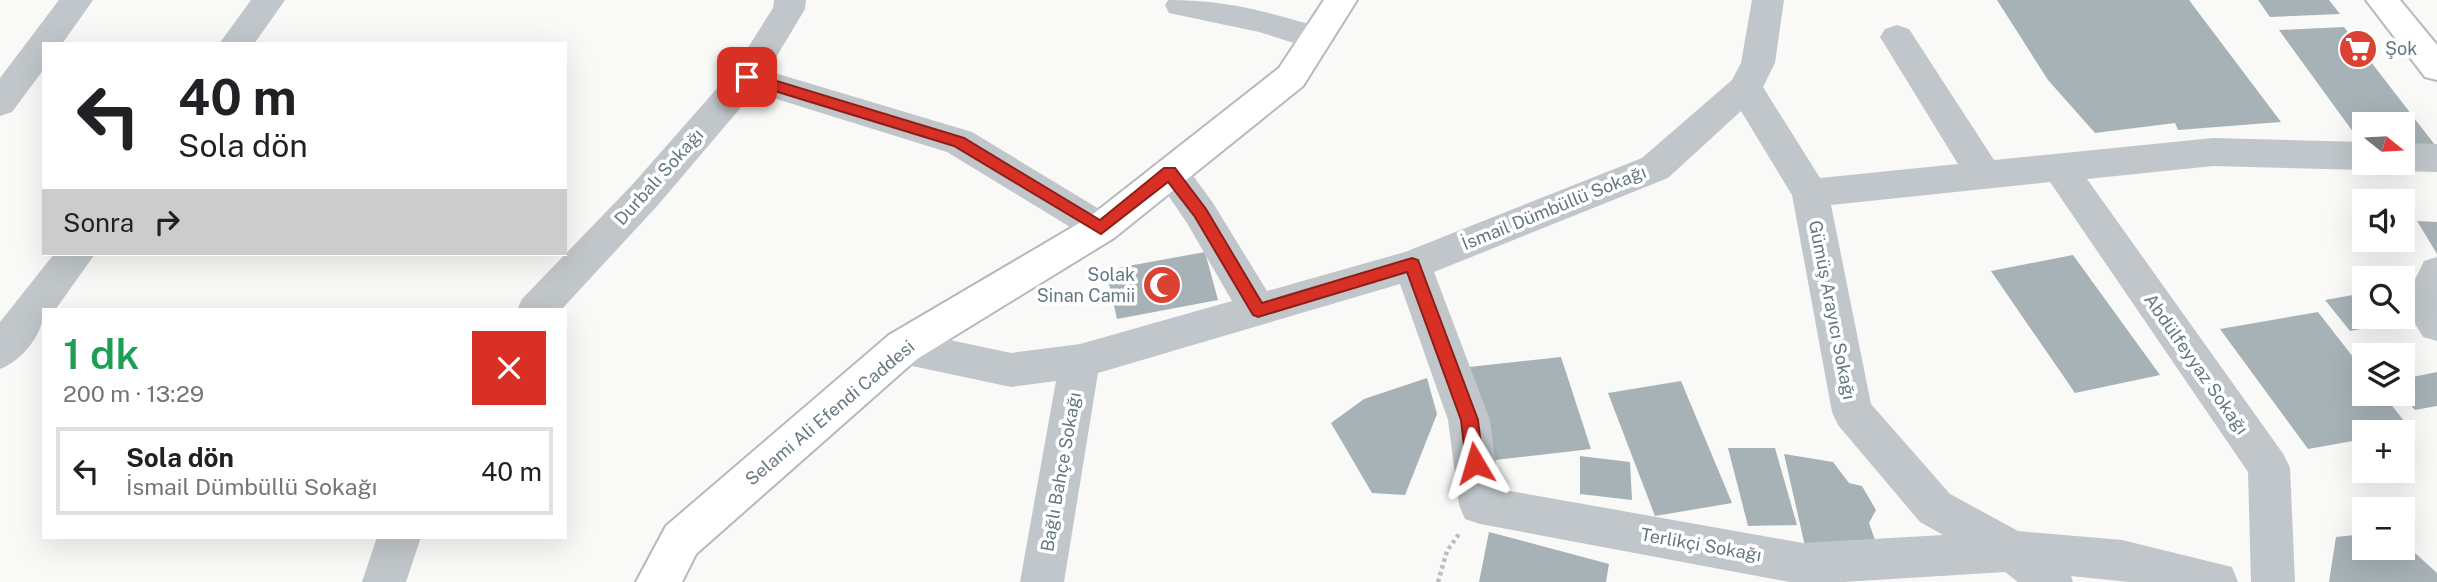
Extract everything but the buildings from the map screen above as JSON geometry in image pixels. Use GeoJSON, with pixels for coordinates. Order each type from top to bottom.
{"type":"FeatureCollection","features":[{"type":"Feature","properties":{"kind":"street"},"geometry":{"type":"LineString","coordinates":[[46,42],[77,0]]}},
{"type":"Feature","properties":{"kind":"street"},"geometry":{"type":"LineString","coordinates":[[238,42],[269,0]]}},
{"type":"Feature","properties":{"kind":"street","name":"Durbalı Sokağı"},"geometry":{"type":"LineString","coordinates":[[538,308],[645,195],[747,77],[789,9],[790,0]]}},
{"type":"Feature","properties":{"kind":"street","name":"Selami Ali Efendi Caddesi"},"geometry":{"type":"LineString","coordinates":[[658,582],[681,540],[903,347],[1101,228],[1291,77],[1341,0]]}},
{"type":"Feature","properties":{"kind":"street","name":"İsmail Dümbüllü Sokağı"},"geometry":{"type":"LineString","coordinates":[[903,347],[1011,370],[1080,361],[1412,265],[1655,168],[1745,88],[1758,63],[1768,0]]}},
{"type":"Feature","properties":{"kind":"street"},"geometry":{"type":"LineString","coordinates":[[2382,0],[2437,68]]}},
{"type":"Feature","properties":{"kind":"street"},"geometry":{"type":"LineString","coordinates":[[2407,0],[2437,35]]}},
{"type":"Feature","properties":{"kind":"street"},"geometry":{"type":"LineString","coordinates":[[1181,5],[1261,21],[1316,38]]}},
{"type":"Feature","properties":{"kind":"street"},"geometry":{"type":"LineString","coordinates":[[1897,37],[1984,175]]}},
{"type":"Feature","properties":{"kind":"street"},"geometry":{"type":"LineString","coordinates":[[0,103],[42,47]]}},
{"type":"Feature","properties":{"kind":"street"},"geometry":{"type":"LineString","coordinates":[[747,77],[959,142],[1101,228]]}},
{"type":"Feature","properties":{"kind":"street","name":"Gümüş Arayıcı Sokağı"},"geometry":{"type":"LineString","coordinates":[[1745,88],[1810,193],[1852,412],[1935,508],[2013,551],[2051,582]]}},
{"type":"Feature","properties":{"kind":"street"},"geometry":{"type":"LineString","coordinates":[[1810,193],[2213,152],[2352,156]]}},
{"type":"Feature","properties":{"kind":"street"},"geometry":{"type":"LineString","coordinates":[[2415,157],[2437,158]]}},
{"type":"Feature","properties":{"kind":"street","name":"Abdülfeyyaz Sokağı"},"geometry":{"type":"LineString","coordinates":[[2058,166],[2269,468],[2273,582]]}},
{"type":"Feature","properties":{"kind":"street"},"geometry":{"type":"LineString","coordinates":[[1170,172],[1200,213],[1258,310]]}},
{"type":"Feature","properties":{"kind":"street"},"geometry":{"type":"LineString","coordinates":[[0,352],[74,256]]}},
{"type":"Feature","properties":{"kind":"street"},"geometry":{"type":"LineString","coordinates":[[1412,265],[1469,420],[1480,505]]}},
{"type":"Feature","properties":{"kind":"street"},"geometry":{"type":"LineString","coordinates":[[2437,272],[2422,304],[2437,325]]}},
{"type":"Feature","properties":{"kind":"street","name":"Bağlı Bahçe Sokağı"},"geometry":{"type":"LineString","coordinates":[[1042,582],[1080,361]]}},
{"type":"Feature","properties":{"kind":"street","name":"Terlikçi Sokağı"},"geometry":{"type":"LineString","coordinates":[[1480,505],[1803,564],[2013,551],[2122,560],[2216,582]]}},
{"type":"Feature","properties":{"kind":"street"},"geometry":{"type":"LineString","coordinates":[[384,582],[398,539]]}},
{"type":"Feature","properties":{"kind":"path"},"geometry":{"type":"LineString","coordinates":[[1438,582],[1447,551],[1480,505]]}},
{"type":"Feature","properties":{"kind":"place","name":"Şok"},"geometry":{"type":"Point","coordinates":[2358,49]}},
{"type":"Feature","properties":{"kind":"place","name":"Solak Sinan Camii"},"geometry":{"type":"Point","coordinates":[1162,285]}},
{"type":"Feature","properties":{"kind":"route"},"geometry":{"type":"LineString","coordinates":[[747,77],[959,142],[1101,228],[1170,172],[1200,213],[1258,310],[1412,265],[1469,420],[1475,463]]}}]}
